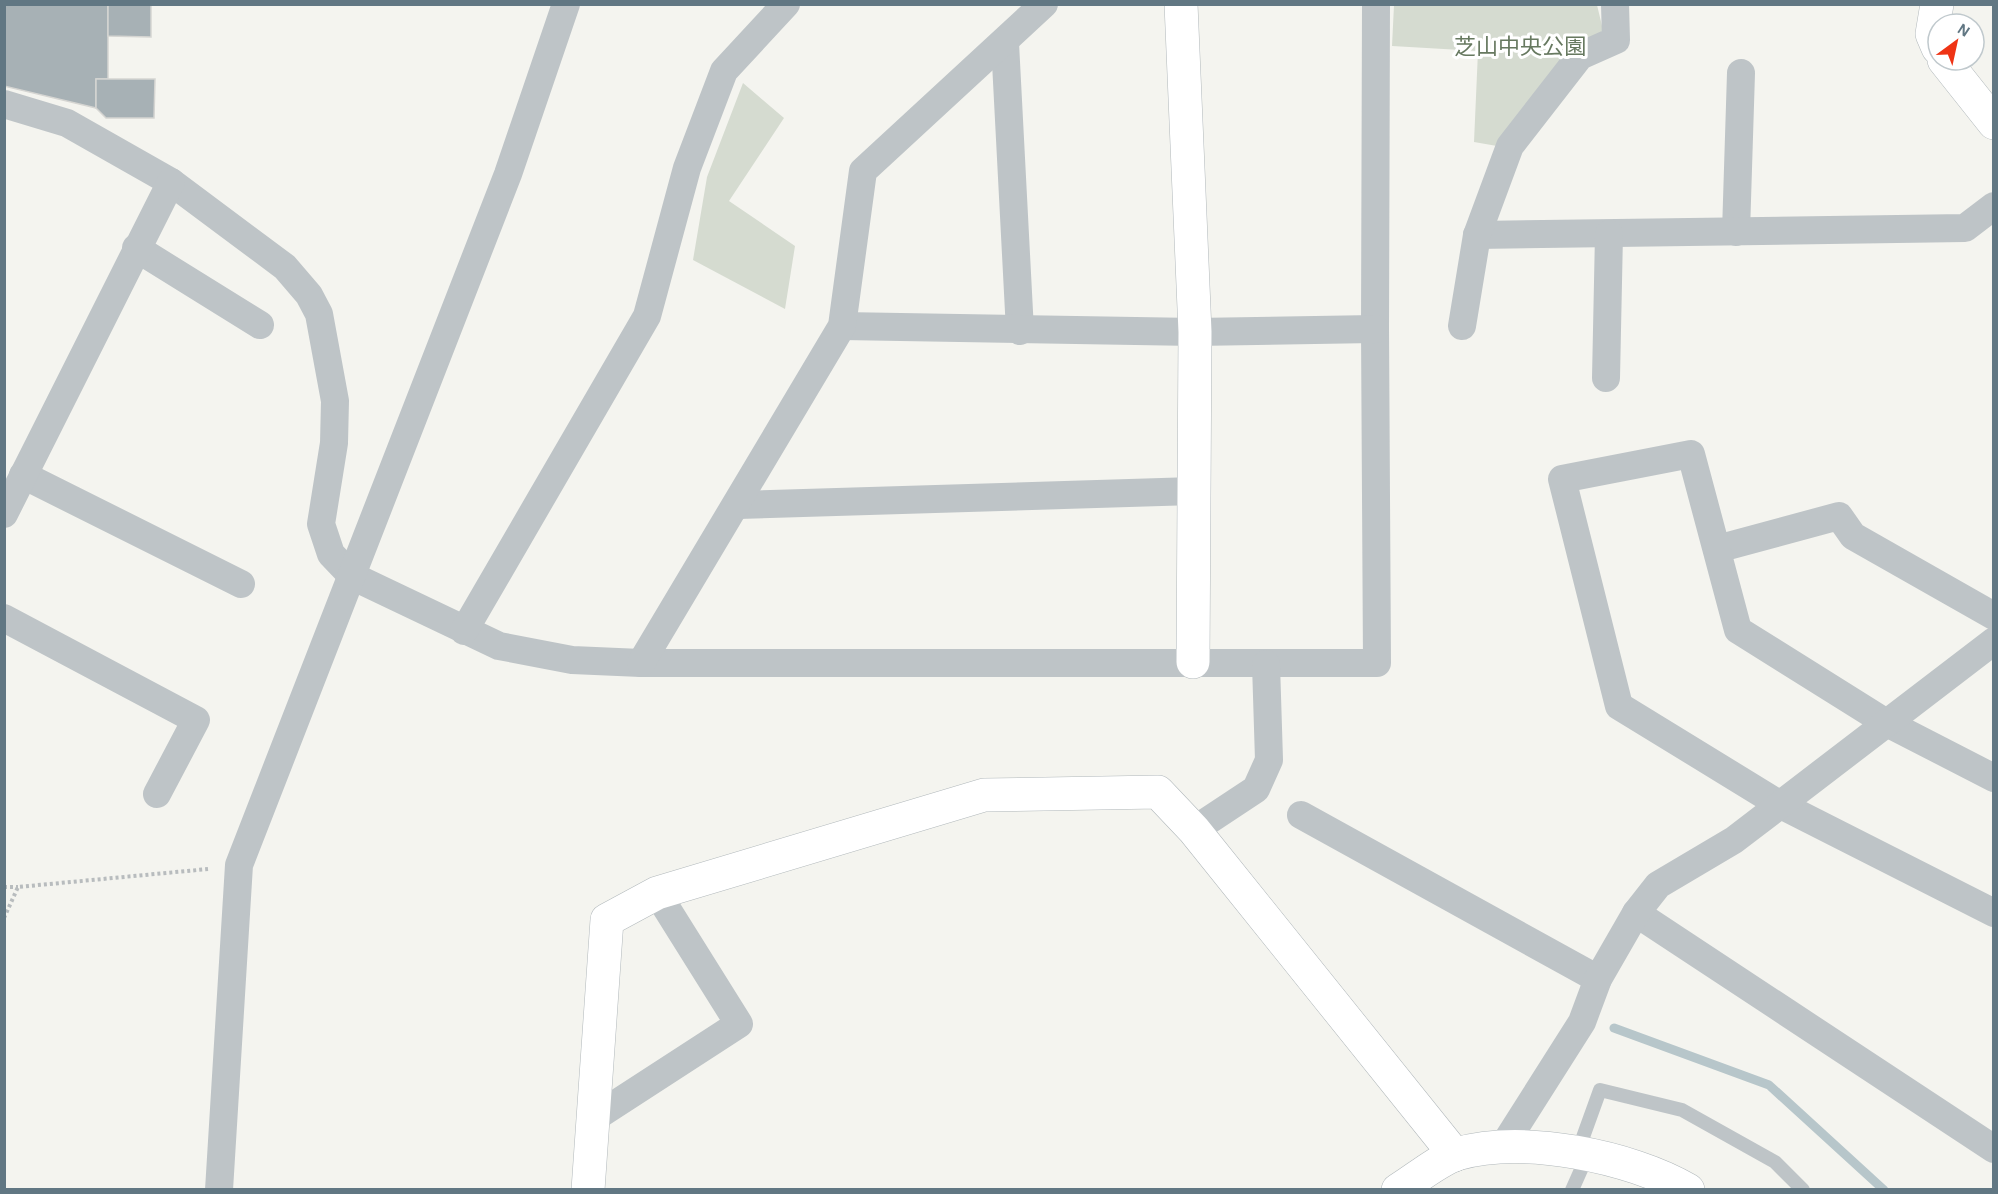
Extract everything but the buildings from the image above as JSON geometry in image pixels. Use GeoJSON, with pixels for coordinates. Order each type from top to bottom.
{"type":"FeatureCollection","features":[{"type":"Feature","properties":{"kind":"street"},"geometry":{"type":"LineString","coordinates":[[219,1190],[240,865],[508,174],[566,4]]}},
{"type":"Feature","properties":{"kind":"street"},"geometry":{"type":"LineString","coordinates":[[464,631],[648,316],[687,168],[724,71],[786,4]]}},
{"type":"Feature","properties":{"kind":"street"},"geometry":{"type":"LineString","coordinates":[[641,663],[738,505],[842,326],[863,171],[1005,43],[1044,4]]}},
{"type":"Feature","properties":{"kind":"street"},"geometry":{"type":"LineString","coordinates":[[1180,4],[1194,332],[1193,662]]}},
{"type":"Feature","properties":{"kind":"street"},"geometry":{"type":"LineString","coordinates":[[4,105],[67,123],[171,182],[285,267],[309,295],[319,314],[335,401],[334,443],[321,524],[331,554],[352,576],[499,646],[572,660],[641,663],[1377,663],[1376,4]]}},
{"type":"Feature","properties":{"kind":"street"},"geometry":{"type":"LineString","coordinates":[[1462,326],[1477,235],[1509,146],[1580,56],[1616,40],[1615,4]]}},
{"type":"Feature","properties":{"kind":"street"},"geometry":{"type":"LineString","coordinates":[[1005,43],[1020,331]]}},
{"type":"Feature","properties":{"kind":"street"},"geometry":{"type":"LineString","coordinates":[[1954,72],[1994,123]]}},
{"type":"Feature","properties":{"kind":"street"},"geometry":{"type":"LineString","coordinates":[[1736,232],[1741,74]]}},
{"type":"Feature","properties":{"kind":"street"},"geometry":{"type":"LineString","coordinates":[[4,514],[171,182]]}},
{"type":"Feature","properties":{"kind":"street"},"geometry":{"type":"LineString","coordinates":[[1477,235],[1965,228],[1994,206]]}},
{"type":"Feature","properties":{"kind":"street"},"geometry":{"type":"LineString","coordinates":[[1606,378],[1609,234]]}},
{"type":"Feature","properties":{"kind":"street"},"geometry":{"type":"LineString","coordinates":[[136,248],[260,325]]}},
{"type":"Feature","properties":{"kind":"street"},"geometry":{"type":"LineString","coordinates":[[842,326],[1020,331],[1194,332],[1375,329]]}},
{"type":"Feature","properties":{"kind":"street"},"geometry":{"type":"LineString","coordinates":[[1994,778],[1885,722],[1738,630],[1690,454],[1562,479],[1619,706],[1779,804],[1994,913]]}},
{"type":"Feature","properties":{"kind":"street"},"geometry":{"type":"LineString","coordinates":[[24,475],[241,584]]}},
{"type":"Feature","properties":{"kind":"street"},"geometry":{"type":"LineString","coordinates":[[738,505],[1194,491]]}},
{"type":"Feature","properties":{"kind":"street"},"geometry":{"type":"LineString","coordinates":[[1717,549],[1839,516],[1853,536],[1994,616]]}},
{"type":"Feature","properties":{"kind":"street"},"geometry":{"type":"LineString","coordinates":[[4,618],[196,720],[157,794]]}},
{"type":"Feature","properties":{"kind":"street"},"geometry":{"type":"LineString","coordinates":[[1504,1145],[1582,1022],[1598,979],[1636,913],[1658,885],[1734,840],[1885,722],[1994,641]]}},
{"type":"Feature","properties":{"kind":"street"},"geometry":{"type":"LineString","coordinates":[[1194,830],[1256,789],[1269,760],[1266,664]]}},
{"type":"Feature","properties":{"kind":"street"},"geometry":{"type":"LineString","coordinates":[[588,1190],[591,1120],[607,920],[657,893],[984,795],[1158,792],[1194,830],[1455,1155]]}},
{"type":"Feature","properties":{"kind":"street"},"geometry":{"type":"LineString","coordinates":[[1301,815],[1598,979]]}},
{"type":"Feature","properties":{"kind":"street"},"geometry":{"type":"LineString","coordinates":[[591,1120],[739,1024],[657,893]]}},
{"type":"Feature","properties":{"kind":"street"},"geometry":{"type":"LineString","coordinates":[[1636,913],[1994,1149]]}},
{"type":"Feature","properties":{"kind":"street"},"geometry":{"type":"LineString","coordinates":[[1398,1190],[1455,1155],[1504,1145],[1583,1152],[1670,1179],[1688,1190]]}},
{"type":"Feature","properties":{"kind":"lane"},"geometry":{"type":"LineString","coordinates":[[1572,1190],[1599,1090],[1682,1110],[1775,1162],[1803,1190]]}},
{"type":"Feature","properties":{"kind":"path"},"geometry":{"type":"LineString","coordinates":[[4,886],[18,887],[240,865]]}},
{"type":"Feature","properties":{"kind":"path"},"geometry":{"type":"LineString","coordinates":[[4,918],[18,887]]}},
{"type":"Feature","properties":{"kind":"green space","name":"芝山中央公園"},"geometry":{"type":"Polygon","coordinates":[[[1394,5],[1597,5],[1603,30],[1497,146],[1474,142],[1478,51],[1392,46],[1394,5]]]}},
{"type":"Feature","properties":{"kind":"green space"},"geometry":{"type":"Polygon","coordinates":[[[743,83],[784,118],[729,201],[795,246],[785,309],[693,260],[707,177],[743,83]]]}},
{"type":"Feature","properties":{"kind":"waterway"},"geometry":{"type":"LineString","coordinates":[[1614,1028],[1769,1085],[1884,1190]]}}]}
